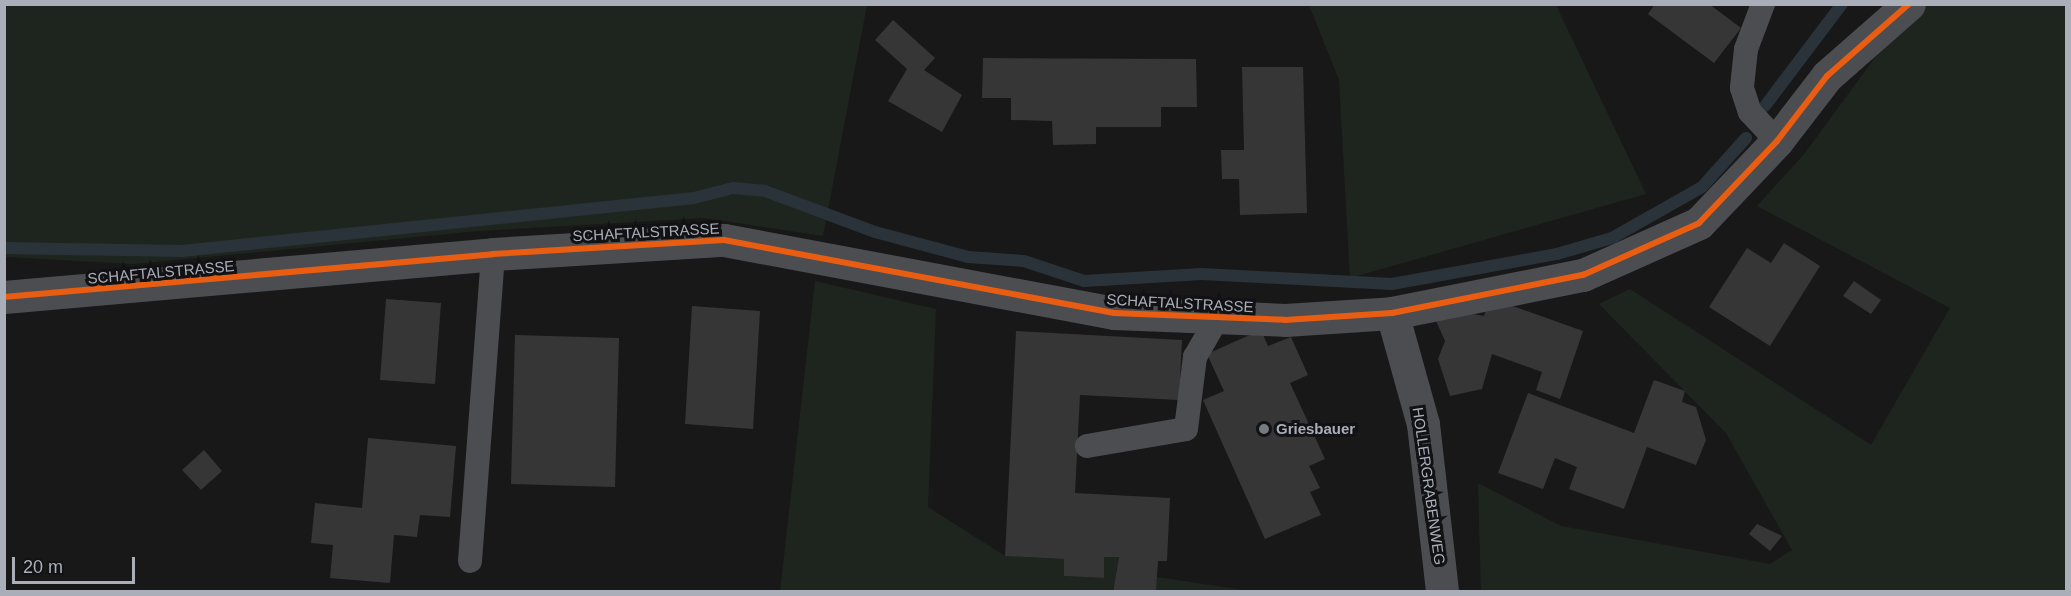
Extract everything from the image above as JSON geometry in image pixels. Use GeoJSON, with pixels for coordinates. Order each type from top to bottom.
{"type":"FeatureCollection","features":[{"type":"Feature","properties":{"kind":"street","name":"SCHAFTALSTRASSE"},"geometry":{"type":"LineString","coordinates":[[4,297],[493,254],[724,240],[1114,313],[1285,320],[1392,313],[1583,275],[1699,223],[1777,141],[1827,76],[1909,4]]}},
{"type":"Feature","properties":{"kind":"street","name":"HOLLERGRABENWEG"},"geometry":{"type":"LineString","coordinates":[[1392,313],[1423,424],[1443,591]]}},
{"type":"Feature","properties":{"kind":"lane"},"geometry":{"type":"LineString","coordinates":[[1763,4],[1746,49],[1742,88],[1750,112],[1777,141]]}},
{"type":"Feature","properties":{"kind":"lane"},"geometry":{"type":"LineString","coordinates":[[470,561],[493,254]]}},
{"type":"Feature","properties":{"kind":"lane"},"geometry":{"type":"LineString","coordinates":[[1087,446],[1186,429],[1195,357],[1218,317]]}},
{"type":"Feature","properties":{"kind":"shaded area"},"geometry":{"type":"Polygon","coordinates":[[[5,4],[867,5],[823,236],[705,218],[479,231],[133,264],[5,257],[5,4]]]}},
{"type":"Feature","properties":{"kind":"shaded area"},"geometry":{"type":"Polygon","coordinates":[[[1309,5],[1556,5],[1646,194],[1350,278],[1339,80],[1309,5]]]}},
{"type":"Feature","properties":{"kind":"shaded area"},"geometry":{"type":"Polygon","coordinates":[[[1895,5],[2066,5],[2066,591],[1481,591],[1478,483],[1561,526],[1770,564],[1792,550],[1726,433],[1599,304],[1630,289],[1871,445],[1950,308],[1757,206],[1805,153],[1879,52],[1895,5]]]}},
{"type":"Feature","properties":{"kind":"shaded area"},"geometry":{"type":"Polygon","coordinates":[[[815,281],[936,309],[928,507],[1005,556],[1064,559],[1064,576],[1103,578],[1104,557],[1119,557],[1113,591],[780,592],[815,281]]]}},
{"type":"Feature","properties":{"kind":"shaded area"},"geometry":{"type":"Polygon","coordinates":[[[1157,577],[1250,591],[1156,591],[1157,577]]]}},
{"type":"Feature","properties":{"kind":"building"},"geometry":{"type":"Polygon","coordinates":[[[1655,4],[1709,4],[1741,28],[1714,63],[1648,14],[1655,4]]]}},
{"type":"Feature","properties":{"kind":"building"},"geometry":{"type":"Polygon","coordinates":[[[893,20],[935,58],[924,70],[962,95],[942,132],[888,101],[907,69],[875,40],[893,20]]]}},
{"type":"Feature","properties":{"kind":"building"},"geometry":{"type":"Polygon","coordinates":[[[983,58],[1196,59],[1197,107],[1161,107],[1161,127],[1096,127],[1096,144],[1053,145],[1052,121],[1011,120],[1011,98],[982,98],[983,58]]]}},
{"type":"Feature","properties":{"kind":"building"},"geometry":{"type":"Polygon","coordinates":[[[1242,67],[1303,67],[1307,213],[1240,215],[1239,179],[1222,179],[1221,150],[1244,150],[1242,67]]]}},
{"type":"Feature","properties":{"kind":"building"},"geometry":{"type":"Polygon","coordinates":[[[1784,243],[1820,266],[1770,346],[1709,307],[1747,248],[1771,263],[1784,243]]]}},
{"type":"Feature","properties":{"kind":"building"},"geometry":{"type":"Polygon","coordinates":[[[1854,281],[1881,300],[1871,314],[1843,296],[1854,281]]]}},
{"type":"Feature","properties":{"kind":"building"},"geometry":{"type":"Polygon","coordinates":[[[1490,298],[1583,331],[1560,399],[1536,390],[1542,372],[1492,354],[1482,389],[1450,396],[1438,359],[1445,341],[1436,321],[1462,312],[1484,316],[1490,298]]]}},
{"type":"Feature","properties":{"kind":"building"},"geometry":{"type":"Polygon","coordinates":[[[386,299],[441,303],[435,384],[380,380],[386,299]]]}},
{"type":"Feature","properties":{"kind":"building"},"geometry":{"type":"Polygon","coordinates":[[[692,306],[760,311],[753,429],[685,424],[692,306]]]}},
{"type":"Feature","properties":{"kind":"building","name":"Griesbauer"},"geometry":{"type":"Polygon","coordinates":[[[1261,330],[1268,346],[1291,337],[1308,375],[1290,383],[1325,459],[1309,466],[1320,488],[1310,492],[1321,515],[1265,539],[1203,400],[1224,391],[1207,354],[1261,330]]]}},
{"type":"Feature","properties":{"kind":"building"},"geometry":{"type":"Polygon","coordinates":[[[1016,331],[1182,340],[1179,400],[1080,395],[1075,493],[1170,498],[1167,561],[1158,561],[1156,592],[1113,592],[1119,557],[1104,557],[1104,578],[1064,576],[1064,559],[1005,556],[1016,331]]]}},
{"type":"Feature","properties":{"kind":"building"},"geometry":{"type":"Polygon","coordinates":[[[515,335],[619,338],[615,487],[511,484],[515,335]]]}},
{"type":"Feature","properties":{"kind":"building"},"geometry":{"type":"Polygon","coordinates":[[[1654,380],[1685,391],[1682,402],[1696,407],[1706,440],[1696,465],[1647,447],[1624,509],[1569,489],[1577,467],[1555,458],[1543,489],[1498,473],[1528,393],[1634,433],[1654,380]]]}},
{"type":"Feature","properties":{"kind":"building"},"geometry":{"type":"Polygon","coordinates":[[[368,438],[456,446],[450,517],[420,515],[417,537],[394,535],[390,583],[330,578],[333,545],[311,543],[315,503],[362,508],[368,438]]]}},
{"type":"Feature","properties":{"kind":"building"},"geometry":{"type":"Polygon","coordinates":[[[204,450],[222,471],[201,490],[182,470],[204,450]]]}},
{"type":"Feature","properties":{"kind":"building"},"geometry":{"type":"Polygon","coordinates":[[[1757,524],[1782,536],[1770,551],[1749,534],[1757,524]]]}},
{"type":"Feature","properties":{"kind":"waterway"},"geometry":{"type":"LineString","coordinates":[[1765,106],[1842,4]]}},
{"type":"Feature","properties":{"kind":"waterway"},"geometry":{"type":"LineString","coordinates":[[4,248],[182,251],[694,198],[733,188],[765,191],[875,232],[968,257],[1024,261],[1084,281],[1202,274],[1392,284],[1557,254],[1612,238],[1702,187],[1746,138]]}},
{"type":"Feature","properties":{"kind":"cycle path"},"geometry":{"type":"LineString","coordinates":[[4,297],[493,254],[724,240],[1114,313],[1285,320],[1392,313],[1583,275],[1699,223],[1777,141],[1827,76],[1909,4]]}},
{"type":"Feature","properties":{"kind":"place","name":"Griesbauer"},"geometry":{"type":"Point","coordinates":[1264,429]}}]}
